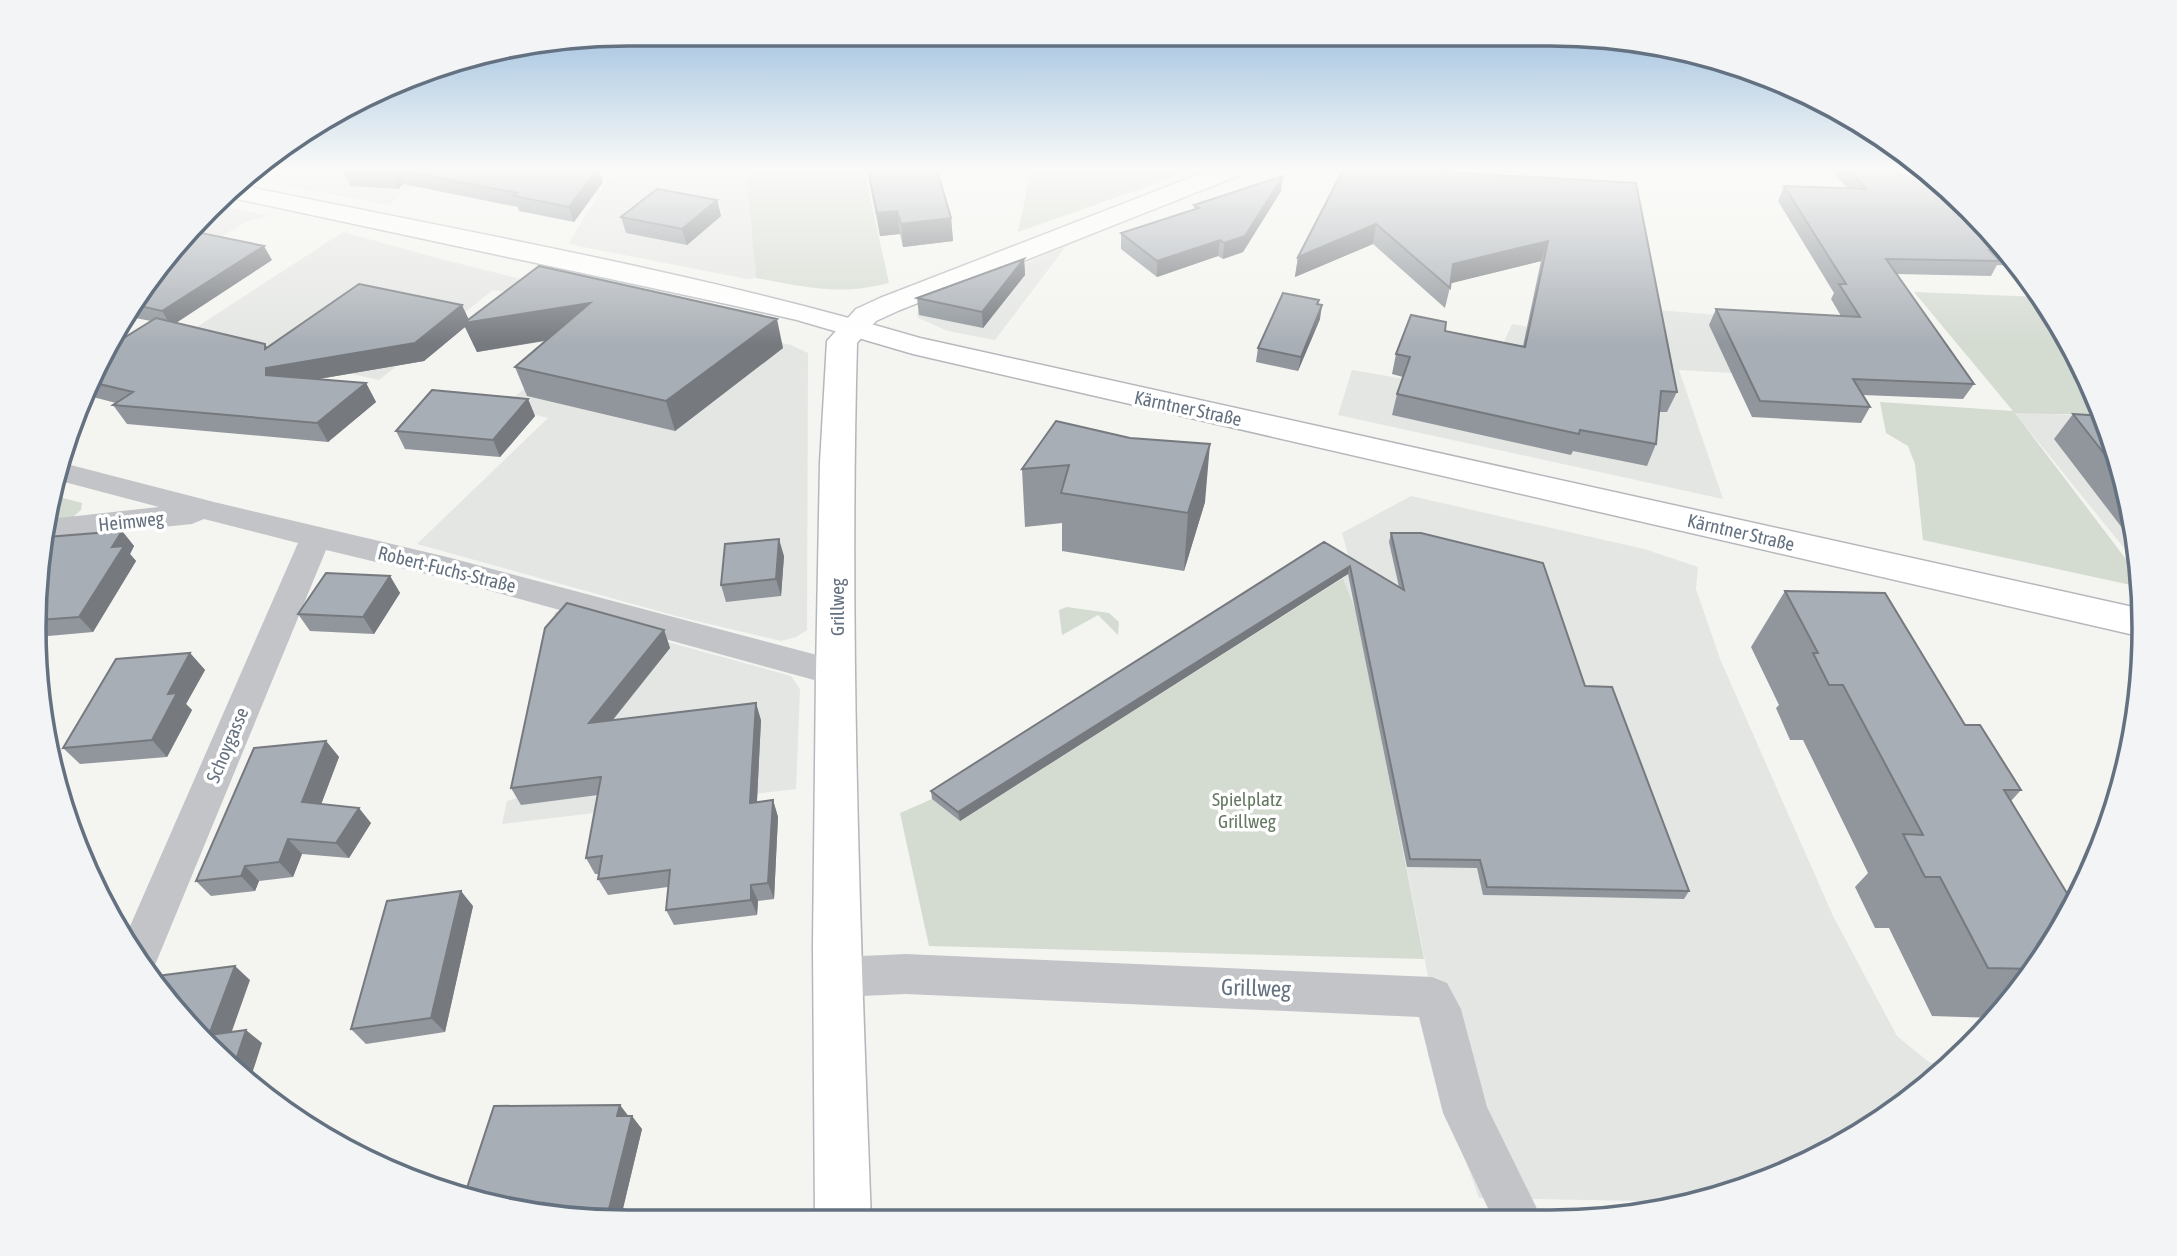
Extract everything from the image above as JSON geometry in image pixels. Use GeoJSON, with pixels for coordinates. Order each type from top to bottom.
{"type":"FeatureCollection","features":[{"type":"Feature","properties":{"kind":"main road","name":"Kärntner Straße"},"geometry":{"type":"LineString","coordinates":[[411,229],[740,298],[856,327],[913,345],[1131,396],[2132,620]]}},
{"type":"Feature","properties":{"kind":"main road"},"geometry":{"type":"LineString","coordinates":[[856,327],[866,315],[890,304],[1082,229]]}},
{"type":"Feature","properties":{"kind":"main road","name":"Grillweg"},"geometry":{"type":"LineString","coordinates":[[843,1210],[836,673],[837,463],[842,341],[856,327]]}},
{"type":"Feature","properties":{"kind":"street","name":"Robert-Fuchs-Straße"},"geometry":{"type":"LineString","coordinates":[[66,473],[447,568],[836,673]]}},
{"type":"Feature","properties":{"kind":"street","name":"Heimweg"},"geometry":{"type":"LineString","coordinates":[[54,528],[214,512]]}},
{"type":"Feature","properties":{"kind":"street","name":"Schoygasse"},"geometry":{"type":"LineString","coordinates":[[141,948],[316,537]]}},
{"type":"Feature","properties":{"kind":"street","name":"Grillweg"},"geometry":{"type":"LineString","coordinates":[[839,977],[906,974],[1432,997],[1439,1009],[1466,1113],[1513,1210]]}},
{"type":"Feature","properties":{"kind":"shaded area"},"geometry":{"type":"Polygon","coordinates":[[[204,229],[234,229],[174,264],[204,229]]]}},
{"type":"Feature","properties":{"kind":"shaded area"},"geometry":{"type":"Polygon","coordinates":[[[578,229],[751,229],[756,278],[747,279],[568,244],[578,229]]]}},
{"type":"Feature","properties":{"kind":"shaded area"},"geometry":{"type":"Polygon","coordinates":[[[343,232],[533,282],[512,293],[493,290],[379,380],[183,336],[343,232]]]}},
{"type":"Feature","properties":{"kind":"shaded area"},"geometry":{"type":"Polygon","coordinates":[[[1066,246],[995,340],[948,331],[918,318],[920,308],[1066,246]]]}},
{"type":"Feature","properties":{"kind":"shaded area"},"geometry":{"type":"Polygon","coordinates":[[[1584,304],[1803,322],[1834,379],[1679,370],[1723,499],[1338,415],[1352,370],[1452,387],[1499,353],[1512,324],[1584,337],[1584,304]]]}},
{"type":"Feature","properties":{"kind":"shaded area"},"geometry":{"type":"Polygon","coordinates":[[[617,308],[791,345],[808,353],[807,630],[796,637],[781,641],[676,616],[417,544],[548,418],[503,407],[617,308]]]}},
{"type":"Feature","properties":{"kind":"shaded area"},"geometry":{"type":"Polygon","coordinates":[[[2014,412],[2091,416],[2112,477],[2127,552],[2014,412]]]}},
{"type":"Feature","properties":{"kind":"shaded area"},"geometry":{"type":"Polygon","coordinates":[[[1411,496],[1644,549],[1698,567],[1696,589],[1720,659],[1833,916],[1897,1036],[1930,1063],[1936,1063],[1873,1112],[1807,1150],[1736,1180],[1700,1191],[1651,1201],[1479,1198],[1428,1055],[1432,997],[1357,614],[1343,578],[1352,569],[1342,533],[1411,496]]]}},
{"type":"Feature","properties":{"kind":"shaded area"},"geometry":{"type":"Polygon","coordinates":[[[555,611],[791,676],[800,689],[796,789],[502,824],[507,801],[517,798],[555,611]]]}},
{"type":"Feature","properties":{"kind":"green space"},"geometry":{"type":"Polygon","coordinates":[[[751,229],[877,229],[889,283],[838,290],[756,278],[751,229]]]}},
{"type":"Feature","properties":{"kind":"green space"},"geometry":{"type":"Polygon","coordinates":[[[1914,292],[2028,296],[2071,370],[2091,415],[2015,413],[2128,562],[2130,585],[1923,540],[1915,464],[1908,446],[1886,433],[1880,402],[2013,411],[1914,292]]]}},
{"type":"Feature","properties":{"kind":"green space"},"geometry":{"type":"Polygon","coordinates":[[[61,497],[82,503],[81,510],[73,517],[56,521],[61,497]]]}},
{"type":"Feature","properties":{"kind":"green space","name":"Spielplatz Grillweg"},"geometry":{"type":"Polygon","coordinates":[[[1343,578],[1357,614],[1424,959],[929,946],[900,813],[932,799],[960,821],[1343,578]]]}},
{"type":"Feature","properties":{"kind":"green space"},"geometry":{"type":"Polygon","coordinates":[[[1067,607],[1109,613],[1119,622],[1118,635],[1098,615],[1062,635],[1059,610],[1067,607]]]}},
{"type":"Feature","properties":{"kind":"building"},"geometry":{"type":"Polygon","coordinates":[[[1135,229],[1250,229],[1245,236],[1224,243],[1220,240],[1157,261],[1121,233],[1135,229]]]}},
{"type":"Feature","properties":{"kind":"building"},"geometry":{"type":"Polygon","coordinates":[[[1313,229],[1365,229],[1298,257],[1313,229]]]}},
{"type":"Feature","properties":{"kind":"building"},"geometry":{"type":"Polygon","coordinates":[[[1381,229],[1645,229],[1677,392],[1661,391],[1656,444],[1580,430],[1579,434],[1397,394],[1410,357],[1396,354],[1411,315],[1446,322],[1445,331],[1525,347],[1548,241],[1453,264],[1450,288],[1381,229]]]}},
{"type":"Feature","properties":{"kind":"building"},"geometry":{"type":"Polygon","coordinates":[[[1811,229],[1973,229],[2000,261],[1886,259],[1974,384],[1853,379],[1870,407],[1760,401],[1716,309],[1860,317],[1839,284],[1846,284],[1811,229]]]}},
{"type":"Feature","properties":{"kind":"building"},"geometry":{"type":"Polygon","coordinates":[[[199,234],[264,246],[162,311],[142,307],[166,273],[199,234]]]}},
{"type":"Feature","properties":{"kind":"building"},"geometry":{"type":"Polygon","coordinates":[[[1024,259],[982,312],[917,298],[1024,259]]]}},
{"type":"Feature","properties":{"kind":"building"},"geometry":{"type":"Polygon","coordinates":[[[539,266],[777,319],[666,401],[515,367],[590,303],[464,323],[539,266]]]}},
{"type":"Feature","properties":{"kind":"building"},"geometry":{"type":"Polygon","coordinates":[[[359,284],[462,305],[415,343],[266,368],[266,375],[366,383],[317,423],[113,405],[133,392],[100,384],[123,338],[156,318],[265,344],[265,349],[359,284]]]}},
{"type":"Feature","properties":{"kind":"building"},"geometry":{"type":"Polygon","coordinates":[[[1283,293],[1319,300],[1317,304],[1322,305],[1301,357],[1258,348],[1283,293]]]}},
{"type":"Feature","properties":{"kind":"building"},"geometry":{"type":"Polygon","coordinates":[[[432,390],[528,399],[493,440],[396,431],[432,390]]]}},
{"type":"Feature","properties":{"kind":"building"},"geometry":{"type":"Polygon","coordinates":[[[2073,414],[2091,415],[2105,455],[2073,414]]]}},
{"type":"Feature","properties":{"kind":"building"},"geometry":{"type":"Polygon","coordinates":[[[1056,421],[1130,438],[1210,444],[1188,513],[1061,493],[1069,465],[1022,469],[1056,421]]]}},
{"type":"Feature","properties":{"kind":"building"},"geometry":{"type":"Polygon","coordinates":[[[122,531],[112,547],[124,546],[79,617],[46,619],[53,537],[122,531]]]}},
{"type":"Feature","properties":{"kind":"building"},"geometry":{"type":"Polygon","coordinates":[[[1391,533],[1421,533],[1543,563],[1585,686],[1612,687],[1689,891],[1487,887],[1480,860],[1410,859],[1350,566],[958,812],[931,791],[1324,542],[1404,590],[1391,533]]]}},
{"type":"Feature","properties":{"kind":"building"},"geometry":{"type":"Polygon","coordinates":[[[779,539],[776,579],[721,585],[725,544],[779,539]]]}},
{"type":"Feature","properties":{"kind":"building"},"geometry":{"type":"Polygon","coordinates":[[[326,573],[390,576],[363,617],[298,614],[326,573]]]}},
{"type":"Feature","properties":{"kind":"building"},"geometry":{"type":"Polygon","coordinates":[[[1785,591],[1885,593],[1965,725],[1980,725],[2021,790],[2004,790],[2067,893],[2021,969],[1988,968],[1940,877],[1925,877],[1903,834],[1923,835],[1843,685],[1829,685],[1813,653],[1818,653],[1785,591]]]}},
{"type":"Feature","properties":{"kind":"building"},"geometry":{"type":"Polygon","coordinates":[[[567,603],[664,630],[589,723],[756,703],[750,803],[773,800],[768,883],[751,885],[751,900],[666,910],[670,870],[598,879],[602,856],[586,858],[601,777],[511,788],[545,628],[567,603]]]}},
{"type":"Feature","properties":{"kind":"building"},"geometry":{"type":"Polygon","coordinates":[[[190,653],[168,694],[177,693],[152,740],[63,748],[116,659],[190,653]]]}},
{"type":"Feature","properties":{"kind":"building"},"geometry":{"type":"Polygon","coordinates":[[[326,741],[302,802],[359,808],[336,843],[288,839],[279,862],[245,866],[241,876],[196,881],[254,748],[326,741]]]}},
{"type":"Feature","properties":{"kind":"building"},"geometry":{"type":"Polygon","coordinates":[[[461,891],[431,1018],[351,1029],[387,901],[461,891]]]}},
{"type":"Feature","properties":{"kind":"building"},"geometry":{"type":"Polygon","coordinates":[[[235,966],[210,1033],[190,1012],[161,976],[235,966]]]}},
{"type":"Feature","properties":{"kind":"building"},"geometry":{"type":"Polygon","coordinates":[[[246,1030],[236,1059],[211,1035],[246,1030]]]}},
{"type":"Feature","properties":{"kind":"building"},"geometry":{"type":"Polygon","coordinates":[[[620,1105],[617,1116],[632,1116],[609,1209],[552,1206],[467,1188],[494,1106],[620,1105]]]}}]}
